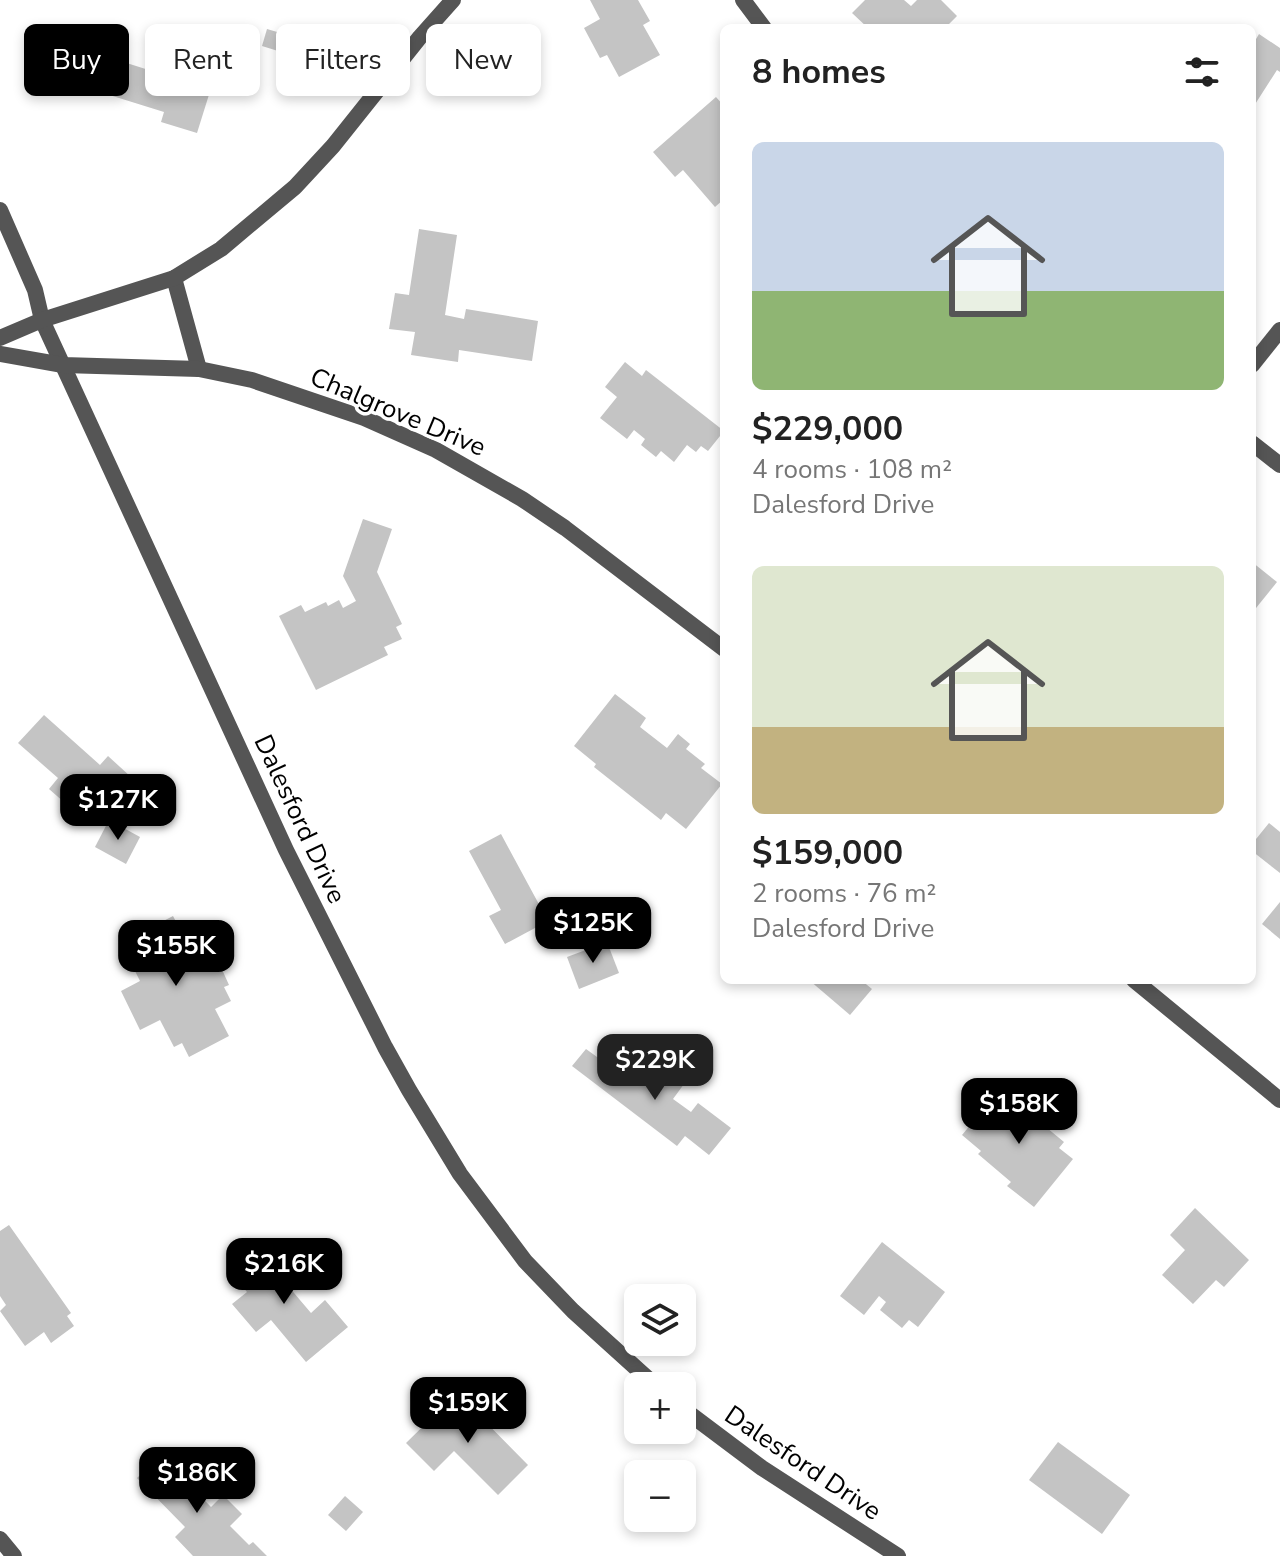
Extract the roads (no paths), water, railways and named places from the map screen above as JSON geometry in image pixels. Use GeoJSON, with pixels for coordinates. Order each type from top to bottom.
{"type":"FeatureCollection","features":[{"type":"Feature","properties":{"kind":"street"},"geometry":{"type":"LineString","coordinates":[[0,338],[42,320],[174,278],[221,249],[295,187],[333,146],[453,0]]}},
{"type":"Feature","properties":{"kind":"street"},"geometry":{"type":"LineString","coordinates":[[743,0],[761,24]]}},
{"type":"Feature","properties":{"kind":"street","name":"Dalesford Drive"},"geometry":{"type":"LineString","coordinates":[[0,210],[35,290],[42,320],[286,850],[385,1047],[460,1174],[525,1261],[573,1311],[641,1372]]}},
{"type":"Feature","properties":{"kind":"street"},"geometry":{"type":"LineString","coordinates":[[174,278],[199,369]]}},
{"type":"Feature","properties":{"kind":"street"},"geometry":{"type":"LineString","coordinates":[[1256,360],[1280,330]]}},
{"type":"Feature","properties":{"kind":"street","name":"Chalgrove Drive"},"geometry":{"type":"LineString","coordinates":[[0,354],[63,365],[199,369],[252,380],[364,418],[487,477],[565,528],[720,646]]}},
{"type":"Feature","properties":{"kind":"street"},"geometry":{"type":"LineString","coordinates":[[1256,446],[1280,465]]}},
{"type":"Feature","properties":{"kind":"street"},"geometry":{"type":"LineString","coordinates":[[1139,984],[1280,1100]]}},
{"type":"Feature","properties":{"kind":"street","name":"Dalesford Drive"},"geometry":{"type":"LineString","coordinates":[[696,1418],[762,1468],[898,1556]]}},
{"type":"Feature","properties":{"kind":"street"},"geometry":{"type":"LineString","coordinates":[[0,1539],[14,1556]]}}]}
